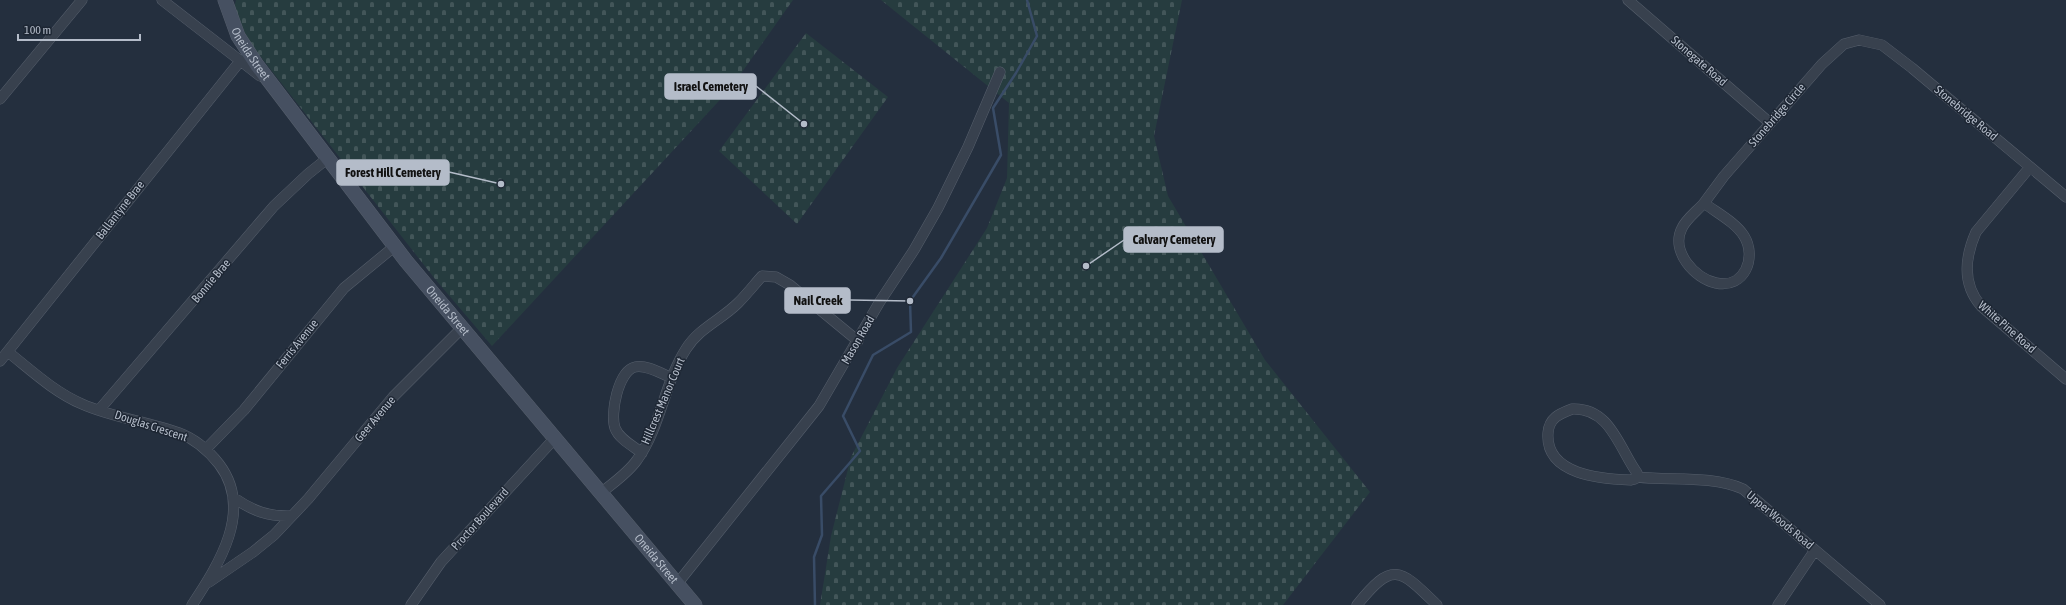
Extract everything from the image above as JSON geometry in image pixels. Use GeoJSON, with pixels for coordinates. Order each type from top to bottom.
{"type":"FeatureCollection","features":[{"type":"Feature","properties":{"kind":"street"},"geometry":{"type":"LineString","coordinates":[[0,99],[82,0]]}},
{"type":"Feature","properties":{"kind":"street"},"geometry":{"type":"LineString","coordinates":[[162,0],[241,60],[275,88]]}},
{"type":"Feature","properties":{"kind":"street","name":"Oneida Street"},"geometry":{"type":"LineString","coordinates":[[225,0],[238,36],[275,88],[394,246],[695,605]]}},
{"type":"Feature","properties":{"kind":"street","name":"Stonegate Road"},"geometry":{"type":"LineString","coordinates":[[1628,0],[1770,123]]}},
{"type":"Feature","properties":{"kind":"street","name":"Stonebridge Circle"},"geometry":{"type":"LineString","coordinates":[[1704,203],[1732,224],[1743,235],[1749,247],[1750,254],[1747,270],[1733,282],[1723,284],[1710,281],[1686,262],[1679,249],[1681,229],[1704,203],[1724,176],[1836,50],[1844,44],[1859,40]]}},
{"type":"Feature","properties":{"kind":"street","name":"Stonebridge Road"},"geometry":{"type":"LineString","coordinates":[[1859,40],[1868,41],[1885,48],[1912,68],[2066,197]]}},
{"type":"Feature","properties":{"kind":"street","name":"Ballantyne Brae"},"geometry":{"type":"LineString","coordinates":[[0,361],[241,60]]}},
{"type":"Feature","properties":{"kind":"street","name":"Mason Road"},"geometry":{"type":"LineString","coordinates":[[677,584],[806,425],[819,406],[879,303],[914,250],[938,208],[968,147],[1000,72]]}},
{"type":"Feature","properties":{"kind":"street","name":"Bonnie Brae"},"geometry":{"type":"LineString","coordinates":[[99,410],[274,206],[308,174],[328,158]]}},
{"type":"Feature","properties":{"kind":"street","name":"White Pine Road"},"geometry":{"type":"LineString","coordinates":[[2030,167],[1976,232],[1969,250],[1966,274],[1970,291],[1981,306],[2066,379]]}},
{"type":"Feature","properties":{"kind":"street","name":"Ferris Avenue"},"geometry":{"type":"LineString","coordinates":[[206,449],[244,410],[344,288],[394,246]]}},
{"type":"Feature","properties":{"kind":"street","name":"Hillcrest Manor Court"},"geometry":{"type":"LineString","coordinates":[[601,493],[617,481],[636,462],[642,453],[679,362],[695,337],[702,329],[737,304],[762,276],[776,276],[790,285],[858,341]]}},
{"type":"Feature","properties":{"kind":"street","name":"Geer Avenue"},"geometry":{"type":"LineString","coordinates":[[206,584],[253,552],[274,535],[292,516],[393,397],[462,328]]}},
{"type":"Feature","properties":{"kind":"street","name":"Douglas Crescent"},"geometry":{"type":"LineString","coordinates":[[8,352],[66,396],[99,410],[179,433],[193,439],[206,449],[223,470],[234,498],[234,518],[228,538],[213,574],[194,603]]}},
{"type":"Feature","properties":{"kind":"street"},"geometry":{"type":"LineString","coordinates":[[642,453],[623,438],[615,427],[614,417],[616,398],[621,383],[627,373],[636,366],[645,367],[672,378]]}},
{"type":"Feature","properties":{"kind":"street","name":"Upper Woods Road"},"geometry":{"type":"LineString","coordinates":[[1637,477],[1637,473],[1615,435],[1606,424],[1592,412],[1572,409],[1557,415],[1552,420],[1548,428],[1549,446],[1556,458],[1566,466],[1589,477],[1631,480],[1637,477],[1709,481],[1736,486],[1754,497],[1880,605]]}},
{"type":"Feature","properties":{"kind":"street","name":"Proctor Boulevard"},"geometry":{"type":"LineString","coordinates":[[411,605],[441,562],[555,438]]}},
{"type":"Feature","properties":{"kind":"street"},"geometry":{"type":"LineString","coordinates":[[234,498],[251,510],[269,515],[292,516]]}},
{"type":"Feature","properties":{"kind":"street"},"geometry":{"type":"LineString","coordinates":[[1778,605],[1815,550]]}},
{"type":"Feature","properties":{"kind":"street"},"geometry":{"type":"LineString","coordinates":[[1357,605],[1386,576],[1395,573],[1408,578],[1438,605]]}},
{"type":"Feature","properties":{"kind":"street"},"geometry":{"type":"LineString","coordinates":[[184,605],[194,603]]}},
{"type":"Feature","properties":{"kind":"green space"},"geometry":{"type":"Polygon","coordinates":[[[236,0],[793,0],[730,89],[492,346],[435,279],[249,42],[234,8],[236,0]]]}},
{"type":"Feature","properties":{"kind":"green space"},"geometry":{"type":"Polygon","coordinates":[[[881,0],[1182,0],[1154,136],[1168,196],[1265,360],[1370,492],[1283,605],[820,605],[831,536],[851,457],[897,368],[987,228],[1007,178],[1009,103],[881,0]]]}},
{"type":"Feature","properties":{"kind":"green space"},"geometry":{"type":"Polygon","coordinates":[[[806,33],[888,97],[797,224],[719,151],[806,33]]]}},
{"type":"Feature","properties":{"kind":"waterway"},"geometry":{"type":"LineString","coordinates":[[815,605],[814,557],[822,535],[821,496],[860,451],[843,416],[873,355],[911,332],[910,301],[941,258],[1001,155],[993,108],[1016,73],[1037,36],[1027,0]]}},
{"type":"Feature","properties":{"kind":"place","name":"Israel Cemetery"},"geometry":{"type":"Point","coordinates":[804,124]}},
{"type":"Feature","properties":{"kind":"place","name":"Forest Hill Cemetery"},"geometry":{"type":"Point","coordinates":[501,184]}},
{"type":"Feature","properties":{"kind":"place","name":"Calvary Cemetery"},"geometry":{"type":"Point","coordinates":[1086,266]}},
{"type":"Feature","properties":{"kind":"place","name":"Nail Creek"},"geometry":{"type":"Point","coordinates":[910,301]}}]}
